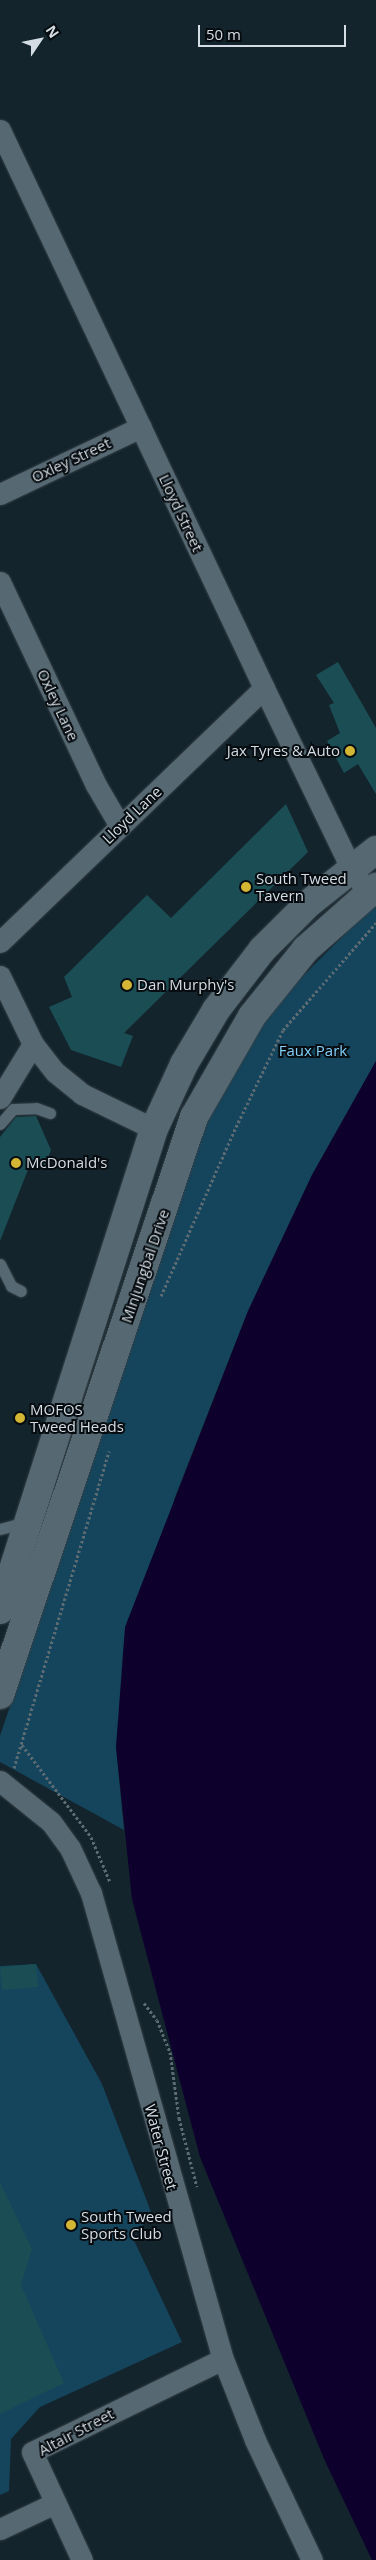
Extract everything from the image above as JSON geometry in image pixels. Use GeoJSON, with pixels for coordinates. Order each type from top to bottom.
{"type":"FeatureCollection","features":[{"type":"Feature","properties":{"kind":"main road","name":"Minjungbal Drive"},"geometry":{"type":"LineString","coordinates":[[0,1610],[154,1129],[184,1064],[222,1002],[262,950],[351,868],[376,850]]}},
{"type":"Feature","properties":{"kind":"main road","name":"Minjungbal Drive"},"geometry":{"type":"LineString","coordinates":[[0,1695],[194,1117],[252,1016],[306,949],[372,890]]}},
{"type":"Feature","properties":{"kind":"street","name":"Lloyd Street"},"geometry":{"type":"LineString","coordinates":[[0,130],[6,158],[141,427],[351,868],[372,890]]}},
{"type":"Feature","properties":{"kind":"street","name":"Oxley Street"},"geometry":{"type":"LineString","coordinates":[[0,494],[141,427]]}},
{"type":"Feature","properties":{"kind":"street","name":"Oxley Lane"},"geometry":{"type":"LineString","coordinates":[[0,582],[96,785],[120,826]]}},
{"type":"Feature","properties":{"kind":"street","name":"Lloyd Lane"},"geometry":{"type":"LineString","coordinates":[[0,942],[264,688]]}},
{"type":"Feature","properties":{"kind":"street"},"geometry":{"type":"LineString","coordinates":[[0,976],[33,1044],[55,1072],[82,1094],[154,1129]]}},
{"type":"Feature","properties":{"kind":"street"},"geometry":{"type":"LineString","coordinates":[[0,1098],[33,1044]]}},
{"type":"Feature","properties":{"kind":"street","name":"Water Street"},"geometry":{"type":"LineString","coordinates":[[3,1783],[51,1822],[70,1848],[91,1893],[223,2359],[255,2440],[312,2560]]}},
{"type":"Feature","properties":{"kind":"street","name":"Altair Street"},"geometry":{"type":"LineString","coordinates":[[82,2560],[32,2452],[223,2359]]}},
{"type":"Feature","properties":{"kind":"street"},"geometry":{"type":"LineString","coordinates":[[0,2529],[55,2503]]}},
{"type":"Feature","properties":{"kind":"lane"},"geometry":{"type":"LineString","coordinates":[[0,1124],[13,1109],[36,1108],[50,1113]]}},
{"type":"Feature","properties":{"kind":"lane"},"geometry":{"type":"LineString","coordinates":[[0,1264],[12,1286],[21,1291]]}},
{"type":"Feature","properties":{"kind":"lane"},"geometry":{"type":"LineString","coordinates":[[0,1529],[29,1521]]}},
{"type":"Feature","properties":{"kind":"path"},"geometry":{"type":"LineString","coordinates":[[159,1299],[236,1126],[284,1030],[376,923]]}},
{"type":"Feature","properties":{"kind":"path"},"geometry":{"type":"LineString","coordinates":[[3,1783],[17,1762],[112,1440]]}},
{"type":"Feature","properties":{"kind":"green space","name":"Faux Park"},"geometry":{"type":"Polygon","coordinates":[[[376,903],[376,1061],[312,1175],[248,1311],[175,1497],[116,1747],[124,1830],[0,1762],[0,1736],[204,1128],[267,1012],[376,903]]]}},
{"type":"Feature","properties":{"kind":"green space","name":"South Tweed Sports Club"},"geometry":{"type":"Polygon","coordinates":[[[36,1964],[102,2084],[153,2217],[131,2234],[182,2342],[40,2407],[11,2439],[9,2491],[0,2495],[0,1966],[36,1964]]]}},
{"type":"Feature","properties":{"kind":"shaded area"},"geometry":{"type":"Polygon","coordinates":[[[376,1061],[376,2560],[372,2560],[325,2461],[200,2157],[132,1899],[116,1747],[125,1627],[248,1311],[312,1175],[376,1061]]]}},
{"type":"Feature","properties":{"kind":"building"},"geometry":{"type":"Polygon","coordinates":[[[338,662],[376,728],[376,794],[358,764],[344,773],[327,741],[340,733],[329,705],[334,703],[316,675],[338,662]]]}},
{"type":"Feature","properties":{"kind":"building"},"geometry":{"type":"Polygon","coordinates":[[[286,804],[308,852],[124,1033],[133,1036],[121,1067],[71,1050],[49,1007],[72,997],[64,977],[147,895],[171,918],[286,804]]]}},
{"type":"Feature","properties":{"kind":"building"},"geometry":{"type":"Polygon","coordinates":[[[36,1116],[51,1150],[45,1166],[31,1162],[0,1241],[0,1137],[16,1117],[36,1116]]]}},
{"type":"Feature","properties":{"kind":"building"},"geometry":{"type":"Polygon","coordinates":[[[36,1964],[38,1987],[2,1990],[0,1967],[36,1964]]]}},
{"type":"Feature","properties":{"kind":"building"},"geometry":{"type":"Polygon","coordinates":[[[0,2182],[32,2249],[21,2285],[64,2383],[0,2414],[0,2182]]]}},
{"type":"Feature","properties":{"kind":"place","name":"Jax Tyres & Auto"},"geometry":{"type":"Point","coordinates":[350,751]}},
{"type":"Feature","properties":{"kind":"place","name":"South Tweed Tavern"},"geometry":{"type":"Point","coordinates":[246,887]}},
{"type":"Feature","properties":{"kind":"place","name":"Dan Murphy's"},"geometry":{"type":"Point","coordinates":[127,985]}},
{"type":"Feature","properties":{"kind":"place","name":"McDonald's"},"geometry":{"type":"Point","coordinates":[16,1163]}},
{"type":"Feature","properties":{"kind":"place","name":"MOFOS Tweed Heads"},"geometry":{"type":"Point","coordinates":[20,1418]}},
{"type":"Feature","properties":{"kind":"place","name":"South Tweed Sports Club"},"geometry":{"type":"Point","coordinates":[71,2225]}}]}
